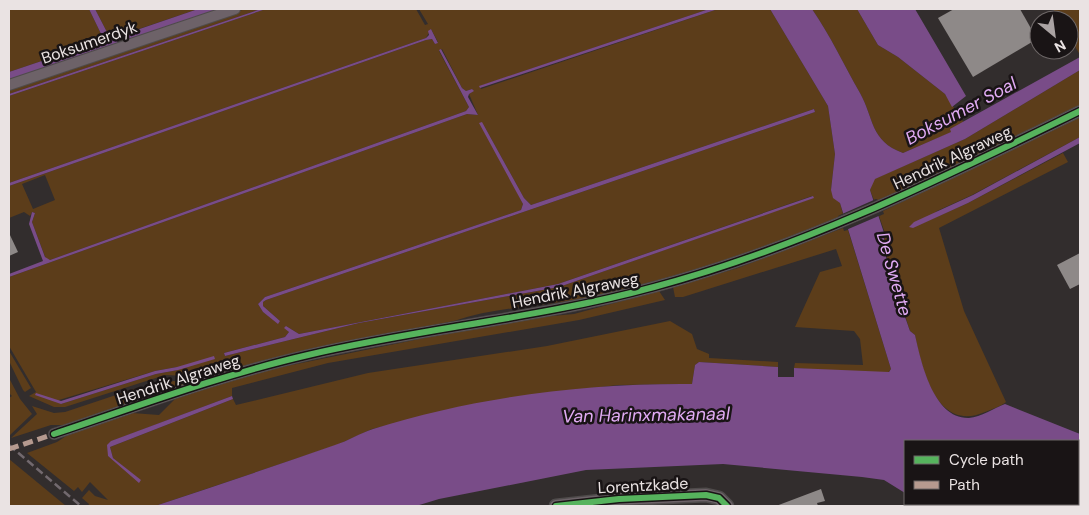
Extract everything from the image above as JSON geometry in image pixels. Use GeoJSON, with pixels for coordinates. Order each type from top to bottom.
{"type":"FeatureCollection","features":[{"type":"Feature","properties":{"kind":"street","name":"Boksumerdyk"},"geometry":{"type":"LineString","coordinates":[[9,85],[235,9]]}},
{"type":"Feature","properties":{"kind":"street","name":"Hendrik Algraweg"},"geometry":{"type":"LineString","coordinates":[[54,434],[231,375],[309,354],[594,301],[652,288],[737,263],[841,224],[1080,111]]}},
{"type":"Feature","properties":{"kind":"street","name":"Lorentzkade"},"geometry":{"type":"LineString","coordinates":[[556,506],[619,499],[706,495],[719,498],[727,506]]}},
{"type":"Feature","properties":{"kind":"shaded area"},"geometry":{"type":"Polygon","coordinates":[[[9,9],[89,9],[104,40],[9,72],[9,9]]]}},
{"type":"Feature","properties":{"kind":"shaded area"},"geometry":{"type":"Polygon","coordinates":[[[95,9],[198,9],[115,37],[109,36],[95,9]]]}},
{"type":"Feature","properties":{"kind":"shaded area"},"geometry":{"type":"Polygon","coordinates":[[[245,9],[261,9],[9,94],[9,89],[245,9]]]}},
{"type":"Feature","properties":{"kind":"shaded area"},"geometry":{"type":"Polygon","coordinates":[[[266,9],[416,9],[425,25],[428,24],[419,9],[709,9],[480,86],[481,89],[718,9],[770,9],[828,106],[835,154],[831,190],[840,203],[843,214],[838,216],[839,219],[746,253],[684,273],[621,290],[572,300],[487,312],[454,321],[330,345],[208,377],[165,375],[65,407],[54,407],[29,396],[36,392],[9,346],[9,277],[467,114],[478,115],[469,94],[473,91],[472,89],[466,91],[462,88],[442,49],[439,51],[469,107],[466,111],[50,260],[46,259],[32,222],[35,213],[32,212],[30,216],[24,212],[9,218],[9,186],[426,40],[432,39],[435,44],[438,42],[431,29],[426,38],[9,183],[9,96],[266,9]],[[814,109],[531,205],[524,198],[482,122],[523,204],[521,210],[265,297],[258,304],[263,312],[278,323],[280,321],[263,306],[263,302],[266,300],[815,112],[814,109]],[[45,175],[22,184],[33,209],[55,200],[45,175]],[[812,196],[558,284],[299,334],[286,326],[289,332],[285,337],[224,353],[225,356],[359,323],[559,287],[813,198],[812,196]],[[177,367],[155,371],[59,400],[61,404],[156,374],[178,370],[177,367]]]}},
{"type":"Feature","properties":{"kind":"shaded area"},"geometry":{"type":"Polygon","coordinates":[[[812,9],[857,9],[878,45],[898,57],[945,94],[964,123],[951,129],[952,132],[903,153],[884,142],[874,128],[865,102],[812,9]]]}},
{"type":"Feature","properties":{"kind":"shaded area"},"geometry":{"type":"Polygon","coordinates":[[[1080,9],[1080,55],[1079,10],[1054,10],[1080,9]]]}},
{"type":"Feature","properties":{"kind":"shaded area"},"geometry":{"type":"Polygon","coordinates":[[[1080,70],[1080,106],[879,202],[877,199],[874,200],[870,190],[874,179],[965,139],[1080,70]]]}},
{"type":"Feature","properties":{"kind":"shaded area"},"geometry":{"type":"Polygon","coordinates":[[[1080,117],[1080,137],[972,195],[937,211],[923,223],[968,203],[1063,153],[1068,162],[939,228],[964,311],[1006,402],[999,407],[968,416],[955,414],[944,406],[935,394],[922,365],[915,335],[910,331],[888,262],[883,242],[886,236],[879,216],[884,214],[883,211],[1080,117]]]}},
{"type":"Feature","properties":{"kind":"shaded area"},"geometry":{"type":"Polygon","coordinates":[[[843,228],[844,231],[848,230],[891,369],[887,374],[794,368],[795,363],[863,365],[860,339],[854,331],[795,327],[820,272],[842,266],[836,249],[683,297],[675,297],[673,287],[738,268],[843,228]]]}},
{"type":"Feature","properties":{"kind":"shaded area"},"geometry":{"type":"Polygon","coordinates":[[[659,291],[665,300],[579,320],[328,363],[232,388],[232,396],[112,441],[110,447],[233,399],[236,405],[368,373],[547,346],[670,321],[692,334],[697,349],[709,354],[709,358],[778,362],[778,367],[699,362],[695,365],[692,384],[618,385],[516,397],[465,407],[372,429],[337,445],[155,506],[88,506],[89,504],[82,498],[89,490],[95,496],[108,500],[90,482],[82,492],[78,487],[74,491],[27,453],[57,442],[69,434],[132,413],[159,415],[177,397],[272,369],[444,334],[542,317],[574,314],[659,291]],[[110,448],[108,456],[140,480],[113,458],[110,448]]]}},
{"type":"Feature","properties":{"kind":"shaded area"},"geometry":{"type":"Polygon","coordinates":[[[9,351],[31,388],[25,392],[9,361],[9,351]]]}},
{"type":"Feature","properties":{"kind":"shaded area"},"geometry":{"type":"Polygon","coordinates":[[[9,378],[20,399],[32,414],[9,436],[9,398],[12,396],[9,393],[9,378]]]}},
{"type":"Feature","properties":{"kind":"shaded area"},"geometry":{"type":"Polygon","coordinates":[[[174,381],[186,384],[163,391],[159,384],[174,381]]]}},
{"type":"Feature","properties":{"kind":"shaded area"},"geometry":{"type":"Polygon","coordinates":[[[140,387],[144,388],[139,400],[65,425],[51,425],[11,438],[37,414],[32,406],[54,413],[65,412],[140,387]]]}},
{"type":"Feature","properties":{"kind":"shaded area"},"geometry":{"type":"Polygon","coordinates":[[[9,459],[66,506],[9,506],[9,459]]]}},
{"type":"Feature","properties":{"kind":"water"},"geometry":{"type":"Polygon","coordinates":[[[89,9],[95,9],[109,36],[115,37],[118,43],[9,80],[9,72],[104,40],[89,9]]]}},
{"type":"Feature","properties":{"kind":"water"},"geometry":{"type":"Polygon","coordinates":[[[198,9],[221,9],[124,41],[122,35],[198,9]]]}},
{"type":"Feature","properties":{"kind":"water"},"geometry":{"type":"Polygon","coordinates":[[[261,9],[266,9],[9,96],[9,94],[261,9]]]}},
{"type":"Feature","properties":{"kind":"water"},"geometry":{"type":"Polygon","coordinates":[[[709,9],[718,9],[480,88],[479,86],[709,9]]]}},
{"type":"Feature","properties":{"kind":"water","name":"Van Harinxmakanaal"},"geometry":{"type":"Polygon","coordinates":[[[770,9],[812,9],[865,102],[874,128],[884,142],[903,153],[951,132],[950,129],[1075,60],[1079,60],[1080,57],[1080,70],[965,139],[875,179],[870,190],[885,236],[885,253],[893,282],[910,331],[915,335],[925,373],[938,399],[946,409],[957,416],[974,417],[1005,404],[1080,434],[1080,506],[922,505],[1079,505],[1079,440],[904,440],[904,492],[884,480],[723,464],[586,470],[439,499],[416,506],[155,506],[340,443],[373,429],[451,408],[491,400],[571,389],[652,384],[692,384],[695,365],[699,362],[778,367],[778,377],[794,377],[794,368],[889,372],[891,369],[840,203],[833,198],[831,190],[835,154],[828,106],[770,9]]]}},
{"type":"Feature","properties":{"kind":"water"},"geometry":{"type":"Polygon","coordinates":[[[857,9],[915,9],[966,96],[952,107],[945,94],[898,57],[878,45],[857,9]]]}},
{"type":"Feature","properties":{"kind":"water"},"geometry":{"type":"Polygon","coordinates":[[[431,29],[438,43],[435,44],[432,39],[426,40],[9,186],[9,183],[426,38],[429,35],[428,31],[431,29]]]}},
{"type":"Feature","properties":{"kind":"water"},"geometry":{"type":"Polygon","coordinates":[[[441,49],[462,88],[466,91],[472,89],[474,91],[468,97],[478,115],[467,114],[9,277],[9,274],[43,261],[29,224],[32,212],[35,213],[32,222],[45,257],[50,260],[466,111],[469,107],[439,50],[441,49]]]}},
{"type":"Feature","properties":{"kind":"water"},"geometry":{"type":"Polygon","coordinates":[[[814,109],[815,112],[266,300],[263,302],[263,306],[280,321],[278,324],[263,312],[258,304],[265,297],[521,210],[523,204],[479,123],[482,122],[524,198],[531,205],[814,109]]]}},
{"type":"Feature","properties":{"kind":"water"},"geometry":{"type":"Polygon","coordinates":[[[1080,137],[1080,143],[968,203],[913,228],[909,227],[914,222],[973,195],[1080,137]]]}},
{"type":"Feature","properties":{"kind":"water"},"geometry":{"type":"Polygon","coordinates":[[[813,196],[814,198],[559,287],[359,323],[225,356],[224,353],[285,337],[289,332],[284,328],[286,326],[299,334],[558,284],[813,196]]]}},
{"type":"Feature","properties":{"kind":"water"},"geometry":{"type":"Polygon","coordinates":[[[214,356],[215,359],[178,370],[156,374],[61,404],[35,395],[36,393],[61,401],[155,371],[177,367],[214,356]]]}},
{"type":"Feature","properties":{"kind":"water"},"geometry":{"type":"Polygon","coordinates":[[[232,396],[233,399],[110,447],[113,458],[141,480],[139,483],[108,456],[107,445],[111,441],[232,396]]]}},
{"type":"Feature","properties":{"kind":"pier"},"geometry":{"type":"Polygon","coordinates":[[[876,199],[881,215],[846,230],[840,215],[876,199]]]}},
{"type":"Feature","properties":{"kind":"building"},"geometry":{"type":"Polygon","coordinates":[[[954,9],[1020,9],[1029,25],[1029,44],[973,77],[938,18],[954,9]]]}},
{"type":"Feature","properties":{"kind":"building"},"geometry":{"type":"Polygon","coordinates":[[[9,233],[18,252],[9,256],[9,233]]]}},
{"type":"Feature","properties":{"kind":"building"},"geometry":{"type":"Polygon","coordinates":[[[1080,253],[1080,284],[1070,289],[1057,265],[1080,253]]]}},
{"type":"Feature","properties":{"kind":"building"},"geometry":{"type":"Polygon","coordinates":[[[821,489],[825,501],[817,503],[818,506],[776,506],[821,489]]]}},
{"type":"Feature","properties":{"kind":"railway"},"geometry":{"type":"LineString","coordinates":[[9,445],[81,506]]}},
{"type":"Feature","properties":{"kind":"marked path"},"geometry":{"type":"LineString","coordinates":[[9,449],[54,434]]}},
{"type":"Feature","properties":{"kind":"cycle path"},"geometry":{"type":"LineString","coordinates":[[54,434],[243,372],[308,355],[394,337],[568,307],[611,298],[710,271],[764,252],[872,209],[1080,111]]}},
{"type":"Feature","properties":{"kind":"cycle path"},"geometry":{"type":"LineString","coordinates":[[556,506],[619,499],[706,495],[719,498],[727,506]]}},
{"type":"Feature","properties":{"kind":"water label","name":"Boksumer Soal"},"geometry":{"type":"Point","coordinates":[961,111]}},
{"type":"Feature","properties":{"kind":"water label","name":"De Swette"},"geometry":{"type":"Point","coordinates":[894,274]}}]}
